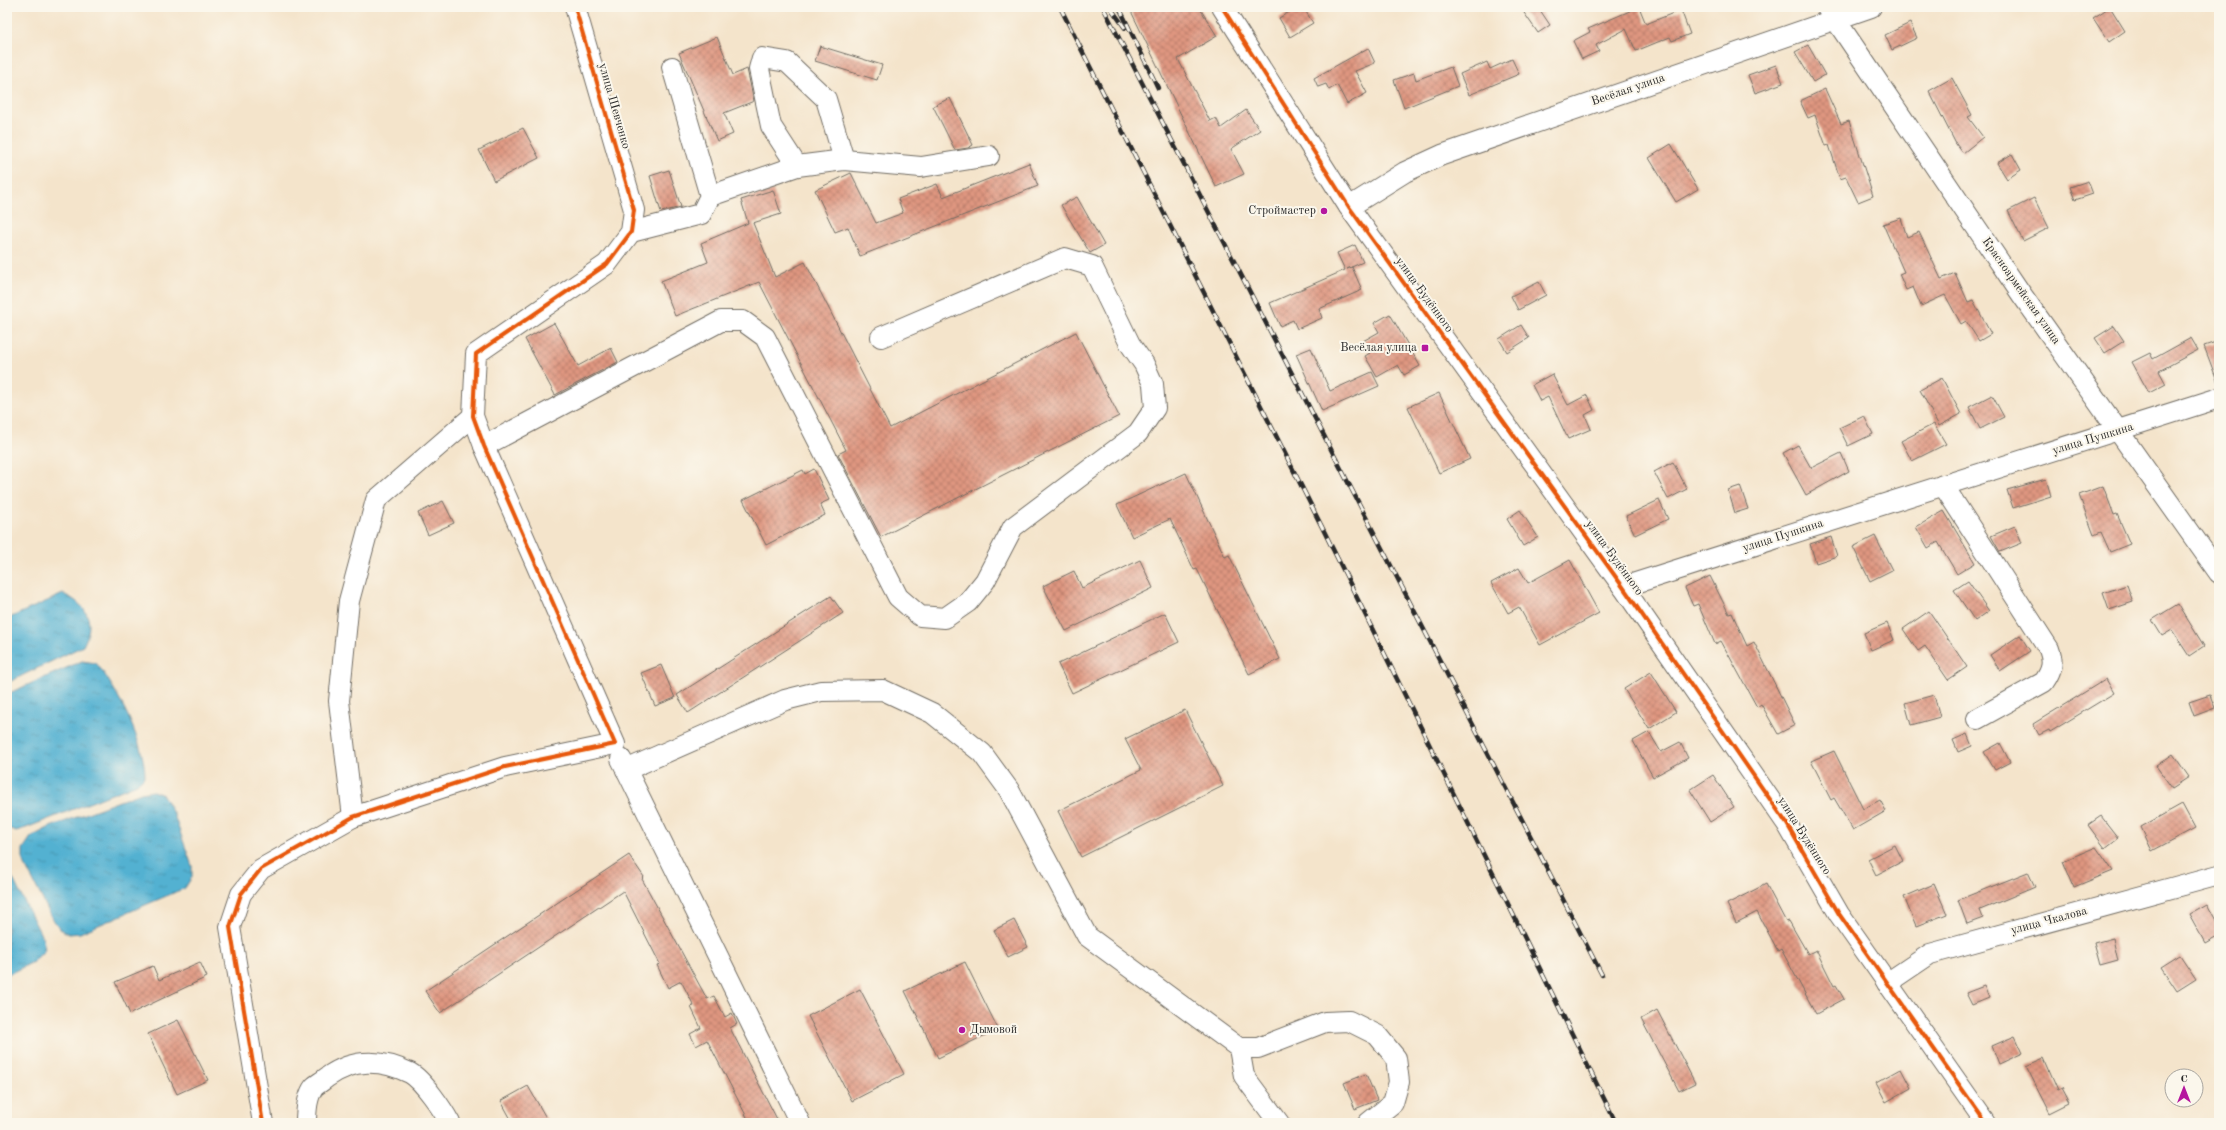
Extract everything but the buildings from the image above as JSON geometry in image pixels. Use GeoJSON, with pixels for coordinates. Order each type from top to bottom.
{"type":"FeatureCollection","features":[{"type":"Feature","properties":{"kind":"street","name":"улица Шевченко"},"geometry":{"type":"LineString","coordinates":[[575,7],[634,210],[631,232]]}},
{"type":"Feature","properties":{"kind":"street","name":"улица Будённого"},"geometry":{"type":"LineString","coordinates":[[1222,7],[1349,207],[1623,587],[1787,824],[1839,914],[1986,1123]]}},
{"type":"Feature","properties":{"kind":"street","name":"Весёлая улица"},"geometry":{"type":"LineString","coordinates":[[1349,207],[1405,172],[1442,155],[1831,13],[1871,7]]}},
{"type":"Feature","properties":{"kind":"street","name":"Красноармейская улица"},"geometry":{"type":"LineString","coordinates":[[1831,13],[2022,295],[2120,431],[2219,573]]}},
{"type":"Feature","properties":{"kind":"street"},"geometry":{"type":"LineString","coordinates":[[798,166],[771,126],[759,69],[762,58],[787,62],[826,99],[844,160]]}},
{"type":"Feature","properties":{"kind":"street"},"geometry":{"type":"LineString","coordinates":[[672,67],[710,196],[701,214],[631,232],[607,264],[476,354],[473,416],[484,446],[626,770],[800,1123]]}},
{"type":"Feature","properties":{"kind":"street"},"geometry":{"type":"LineString","coordinates":[[710,196],[798,166],[844,160],[921,167],[989,156]]}},
{"type":"Feature","properties":{"kind":"street"},"geometry":{"type":"LineString","coordinates":[[484,446],[721,321],[743,321],[765,337],[898,597],[920,616],[946,618],[968,602],[985,581],[1013,527],[1138,433],[1155,408],[1153,384],[1144,364],[1130,344],[1092,266],[1065,258],[881,337]]}},
{"type":"Feature","properties":{"kind":"street","name":"улица Пушкина"},"geometry":{"type":"LineString","coordinates":[[1623,587],[2120,431],[2219,398]]}},
{"type":"Feature","properties":{"kind":"street"},"geometry":{"type":"LineString","coordinates":[[353,817],[339,701],[349,601],[376,500],[473,416]]}},
{"type":"Feature","properties":{"kind":"street"},"geometry":{"type":"LineString","coordinates":[[1943,486],[2049,649],[2053,661],[2051,672],[2044,682],[1977,719]]}},
{"type":"Feature","properties":{"kind":"street"},"geometry":{"type":"LineString","coordinates":[[626,770],[785,700],[821,691],[883,690],[932,714],[982,753],[1010,790],[1087,936],[1238,1048],[1258,1048],[1325,1022],[1349,1021],[1377,1035],[1396,1058],[1399,1082],[1393,1103],[1368,1123]]}},
{"type":"Feature","properties":{"kind":"street"},"geometry":{"type":"LineString","coordinates":[[263,1123],[230,928],[241,894],[261,869],[353,817],[505,767],[614,744]]}},
{"type":"Feature","properties":{"kind":"street","name":"улица Чкалова"},"geometry":{"type":"LineString","coordinates":[[1887,983],[1930,954],[2219,875]]}},
{"type":"Feature","properties":{"kind":"street"},"geometry":{"type":"LineString","coordinates":[[1238,1048],[1244,1076],[1279,1123]]}},
{"type":"Feature","properties":{"kind":"street"},"geometry":{"type":"LineString","coordinates":[[306,1123],[306,1109],[314,1088],[335,1072],[355,1063],[383,1063],[412,1074],[440,1105],[450,1123]]}},
{"type":"Feature","properties":{"kind":"water"},"geometry":{"type":"Polygon","coordinates":[[[63,594],[78,603],[87,615],[89,629],[83,646],[7,683],[7,619],[63,594]]]}},
{"type":"Feature","properties":{"kind":"water"},"geometry":{"type":"Polygon","coordinates":[[[82,661],[96,663],[121,701],[140,748],[144,763],[145,776],[137,784],[26,828],[16,831],[7,828],[7,694],[82,661]]]}},
{"type":"Feature","properties":{"kind":"water"},"geometry":{"type":"Polygon","coordinates":[[[153,791],[163,795],[174,815],[192,866],[192,877],[185,888],[80,933],[69,934],[60,929],[52,918],[23,861],[23,849],[31,837],[50,827],[141,793],[153,791]]]}},
{"type":"Feature","properties":{"kind":"water"},"geometry":{"type":"Polygon","coordinates":[[[7,867],[43,939],[45,950],[33,962],[7,975],[7,867]]]}},
{"type":"Feature","properties":{"kind":"railway"},"geometry":{"type":"LineString","coordinates":[[1060,7],[1322,527],[1616,1123]]}},
{"type":"Feature","properties":{"kind":"railway"},"geometry":{"type":"LineString","coordinates":[[1103,7],[1602,975]]}},
{"type":"Feature","properties":{"kind":"railway"},"geometry":{"type":"LineString","coordinates":[[1110,7],[1125,28]]}},
{"type":"Feature","properties":{"kind":"railway"},"geometry":{"type":"LineString","coordinates":[[1119,7],[1158,88]]}},
{"type":"Feature","properties":{"kind":"cycle path"},"geometry":{"type":"LineString","coordinates":[[263,1123],[230,927],[241,894],[261,869],[353,817],[505,767],[615,744],[484,446],[473,416],[476,354],[607,264],[631,232],[634,210],[575,7]]}},
{"type":"Feature","properties":{"kind":"cycle path"},"geometry":{"type":"LineString","coordinates":[[1222,7],[1349,207],[1623,587],[1787,824],[1839,914],[1986,1123]]}},
{"type":"Feature","properties":{"kind":"place","name":"Строймастер"},"geometry":{"type":"Point","coordinates":[1324,211]}},
{"type":"Feature","properties":{"kind":"place","name":"Весёлая улица"},"geometry":{"type":"Point","coordinates":[1425,348]}},
{"type":"Feature","properties":{"kind":"place","name":"Дымовой"},"geometry":{"type":"Point","coordinates":[962,1030]}}]}
